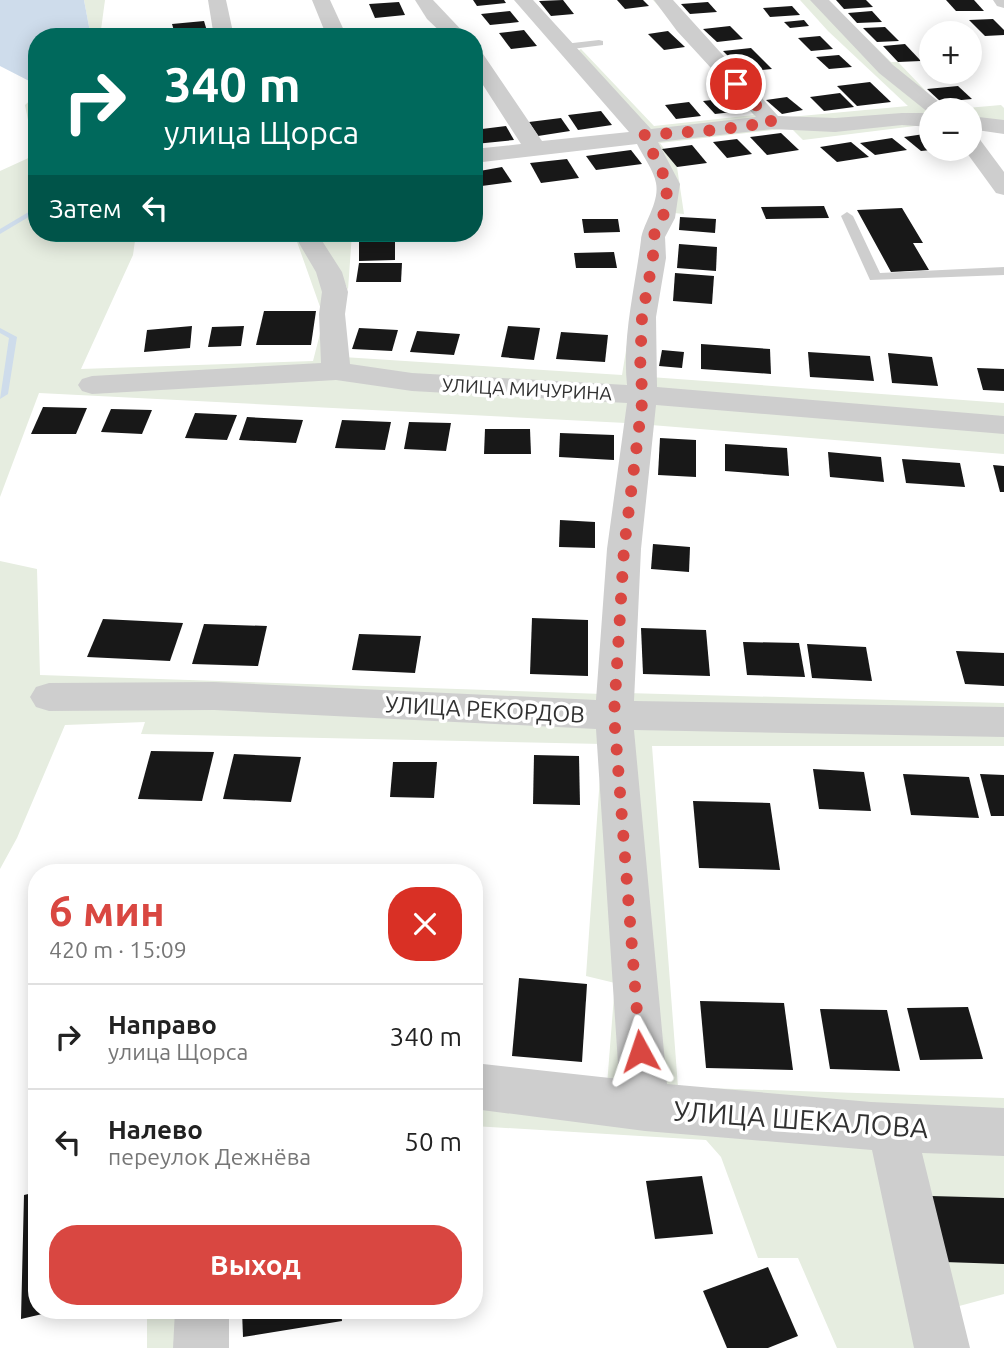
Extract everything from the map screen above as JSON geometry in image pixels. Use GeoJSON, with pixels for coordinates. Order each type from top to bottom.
{"type":"FeatureCollection","features":[{"type":"Feature","properties":{"kind":"street"},"geometry":{"type":"LineString","coordinates":[[218,0],[221,28]]}},
{"type":"Feature","properties":{"kind":"street"},"geometry":{"type":"LineString","coordinates":[[321,0],[333,28]]}},
{"type":"Feature","properties":{"kind":"street"},"geometry":{"type":"LineString","coordinates":[[425,0],[449,28]]}},
{"type":"Feature","properties":{"kind":"street"},"geometry":{"type":"LineString","coordinates":[[523,0],[644,135],[668,184],[663,218],[653,237],[653,258],[642,317],[640,371],[643,395],[624,549],[614,715],[645,1107]]}},
{"type":"Feature","properties":{"kind":"street"},"geometry":{"type":"LineString","coordinates":[[663,0],[684,27],[772,122]]}},
{"type":"Feature","properties":{"kind":"street"},"geometry":{"type":"LineString","coordinates":[[819,0],[886,69],[923,98]]}},
{"type":"Feature","properties":{"kind":"street"},"geometry":{"type":"LineString","coordinates":[[483,69],[536,149]]}},
{"type":"Feature","properties":{"kind":"street"},"geometry":{"type":"LineString","coordinates":[[483,155],[772,122],[835,125],[919,120]]}},
{"type":"Feature","properties":{"kind":"street"},"geometry":{"type":"LineString","coordinates":[[982,124],[1004,127]]}},
{"type":"Feature","properties":{"kind":"street"},"geometry":{"type":"LineString","coordinates":[[982,158],[1004,188]]}},
{"type":"Feature","properties":{"kind":"street"},"geometry":{"type":"LineString","coordinates":[[311,242],[329,272],[335,292],[332,314],[336,371]]}},
{"type":"Feature","properties":{"kind":"street","name":"УЛИЦА МИЧУРИНА"},"geometry":{"type":"LineString","coordinates":[[92,385],[336,371],[412,382],[643,395],[1004,425]]}},
{"type":"Feature","properties":{"kind":"street","name":"УЛИЦА РЕКОРДОВ"},"geometry":{"type":"LineString","coordinates":[[49,697],[214,696],[614,715],[1004,722]]}},
{"type":"Feature","properties":{"kind":"street","name":"УЛИЦА ШЕКАЛОВА"},"geometry":{"type":"LineString","coordinates":[[483,1087],[645,1107],[892,1129],[1004,1132]]}},
{"type":"Feature","properties":{"kind":"street"},"geometry":{"type":"LineString","coordinates":[[892,1129],[942,1348]]}},
{"type":"Feature","properties":{"kind":"street"},"geometry":{"type":"LineString","coordinates":[[201,1348],[202,1319]]}},
{"type":"Feature","properties":{"kind":"lane"},"geometry":{"type":"LineString","coordinates":[[564,47],[599,43]]}},
{"type":"Feature","properties":{"kind":"lane"},"geometry":{"type":"LineString","coordinates":[[847,216],[875,277],[1004,271]]}},
{"type":"Feature","properties":{"kind":"shaded area"},"geometry":{"type":"Polygon","coordinates":[[[84,0],[105,0],[101,28],[89,28],[84,0]]]}},
{"type":"Feature","properties":{"kind":"shaded area"},"geometry":{"type":"Polygon","coordinates":[[[653,0],[659,0],[766,120],[648,132],[576,52],[581,49],[654,126],[754,115],[653,0]]]}},
{"type":"Feature","properties":{"kind":"shaded area"},"geometry":{"type":"Polygon","coordinates":[[[800,0],[814,0],[919,100],[919,118],[833,122],[779,118],[908,106],[828,31],[800,0]]]}},
{"type":"Feature","properties":{"kind":"shaded area"},"geometry":{"type":"Polygon","coordinates":[[[828,0],[891,62],[898,62],[932,98],[925,98],[828,0]]]}},
{"type":"Feature","properties":{"kind":"shaded area"},"geometry":{"type":"Polygon","coordinates":[[[1001,105],[1004,108],[1004,125],[982,122],[982,107],[1001,105]]]}},
{"type":"Feature","properties":{"kind":"shaded area"},"geometry":{"type":"Polygon","coordinates":[[[919,123],[919,126],[803,140],[791,128],[660,143],[677,167],[684,214],[674,213],[651,136],[764,126],[919,123]]]}},
{"type":"Feature","properties":{"kind":"shaded area"},"geometry":{"type":"Polygon","coordinates":[[[28,158],[28,242],[135,242],[133,255],[81,369],[313,361],[324,318],[298,242],[321,273],[336,378],[631,399],[626,423],[39,393],[0,497],[0,171],[28,158]]]}},
{"type":"Feature","properties":{"kind":"shaded area"},"geometry":{"type":"Polygon","coordinates":[[[321,242],[351,242],[348,290],[337,266],[321,242]]]}},
{"type":"Feature","properties":{"kind":"shaded area"},"geometry":{"type":"Polygon","coordinates":[[[629,332],[630,383],[621,388],[415,378],[348,367],[343,357],[622,375],[629,332]]]}},
{"type":"Feature","properties":{"kind":"shaded area"},"geometry":{"type":"Polygon","coordinates":[[[650,377],[1004,403],[1004,421],[657,391],[650,377]]]}},
{"type":"Feature","properties":{"kind":"shaded area"},"geometry":{"type":"Polygon","coordinates":[[[649,401],[1004,428],[1004,454],[651,425],[626,693],[1004,703],[1004,716],[622,709],[649,401]]]}},
{"type":"Feature","properties":{"kind":"shaded area"},"geometry":{"type":"Polygon","coordinates":[[[0,561],[37,569],[40,675],[603,694],[598,722],[603,744],[141,734],[145,722],[65,725],[17,838],[0,869],[0,561]]]}},
{"type":"Feature","properties":{"kind":"shaded area"},"geometry":{"type":"Polygon","coordinates":[[[627,726],[1004,731],[1004,746],[652,746],[678,1087],[1004,1098],[1004,1121],[654,1099],[627,726]]]}},
{"type":"Feature","properties":{"kind":"shaded area"},"geometry":{"type":"Polygon","coordinates":[[[602,748],[635,1097],[607,1085],[615,983],[586,976],[602,748]]]}},
{"type":"Feature","properties":{"kind":"shaded area"},"geometry":{"type":"Polygon","coordinates":[[[483,1096],[882,1139],[934,1348],[837,1348],[798,1258],[758,1258],[721,1157],[706,1140],[483,1127],[483,1096]]]}},
{"type":"Feature","properties":{"kind":"shaded area"},"geometry":{"type":"Polygon","coordinates":[[[905,1141],[1004,1143],[1004,1294],[948,1309],[905,1141]]]}},
{"type":"Feature","properties":{"kind":"shaded area"},"geometry":{"type":"Polygon","coordinates":[[[147,1319],[193,1319],[191,1348],[147,1348],[147,1319]]]}},
{"type":"Feature","properties":{"kind":"water"},"geometry":{"type":"Polygon","coordinates":[[[0,0],[84,0],[89,28],[28,28],[28,80],[0,66],[0,0]]]}},
{"type":"Feature","properties":{"kind":"building"},"geometry":{"type":"Polygon","coordinates":[[[473,0],[504,0],[506,3],[477,6],[473,0]]]}},
{"type":"Feature","properties":{"kind":"building"},"geometry":{"type":"Polygon","coordinates":[[[563,0],[574,14],[551,16],[539,1],[563,0]]]}},
{"type":"Feature","properties":{"kind":"building"},"geometry":{"type":"Polygon","coordinates":[[[617,0],[643,0],[649,6],[625,9],[617,0]]]}},
{"type":"Feature","properties":{"kind":"building"},"geometry":{"type":"Polygon","coordinates":[[[836,0],[866,0],[873,7],[844,9],[836,0]]]}},
{"type":"Feature","properties":{"kind":"building"},"geometry":{"type":"Polygon","coordinates":[[[946,0],[974,0],[984,11],[956,11],[946,0]]]}},
{"type":"Feature","properties":{"kind":"building"},"geometry":{"type":"Polygon","coordinates":[[[399,2],[405,15],[375,18],[369,4],[399,2]]]}},
{"type":"Feature","properties":{"kind":"building"},"geometry":{"type":"Polygon","coordinates":[[[708,2],[717,12],[690,14],[681,4],[708,2]]]}},
{"type":"Feature","properties":{"kind":"building"},"geometry":{"type":"Polygon","coordinates":[[[792,6],[800,15],[770,17],[763,8],[792,6]]]}},
{"type":"Feature","properties":{"kind":"building"},"geometry":{"type":"Polygon","coordinates":[[[510,11],[519,22],[490,25],[481,14],[510,11]]]}},
{"type":"Feature","properties":{"kind":"building"},"geometry":{"type":"Polygon","coordinates":[[[872,11],[882,22],[857,23],[848,13],[872,11]]]}},
{"type":"Feature","properties":{"kind":"building"},"geometry":{"type":"Polygon","coordinates":[[[993,19],[1004,30],[1004,35],[985,36],[982,33],[982,21],[969,20],[993,19]]]}},
{"type":"Feature","properties":{"kind":"building"},"geometry":{"type":"Polygon","coordinates":[[[804,20],[809,26],[790,28],[784,22],[804,20]]]}},
{"type":"Feature","properties":{"kind":"building"},"geometry":{"type":"Polygon","coordinates":[[[204,21],[206,28],[173,28],[172,24],[204,21]]]}},
{"type":"Feature","properties":{"kind":"building"},"geometry":{"type":"Polygon","coordinates":[[[730,26],[743,39],[717,42],[703,29],[730,26]]]}},
{"type":"Feature","properties":{"kind":"building"},"geometry":{"type":"Polygon","coordinates":[[[885,27],[899,41],[877,42],[863,28],[885,27]]]}},
{"type":"Feature","properties":{"kind":"building"},"geometry":{"type":"Polygon","coordinates":[[[524,30],[537,46],[511,49],[499,33],[524,30]]]}},
{"type":"Feature","properties":{"kind":"building"},"geometry":{"type":"Polygon","coordinates":[[[668,31],[685,47],[664,50],[648,34],[668,31]]]}},
{"type":"Feature","properties":{"kind":"building"},"geometry":{"type":"Polygon","coordinates":[[[820,36],[833,49],[811,51],[798,38],[820,36]]]}},
{"type":"Feature","properties":{"kind":"building"},"geometry":{"type":"Polygon","coordinates":[[[905,44],[919,61],[898,62],[883,46],[905,44]]]}},
{"type":"Feature","properties":{"kind":"building"},"geometry":{"type":"Polygon","coordinates":[[[751,48],[772,69],[744,72],[723,51],[751,48]]]}},
{"type":"Feature","properties":{"kind":"building"},"geometry":{"type":"Polygon","coordinates":[[[839,55],[852,67],[829,69],[816,57],[839,55]]]}},
{"type":"Feature","properties":{"kind":"building"},"geometry":{"type":"Polygon","coordinates":[[[870,82],[891,102],[857,106],[837,86],[870,82]]]}},
{"type":"Feature","properties":{"kind":"building"},"geometry":{"type":"Polygon","coordinates":[[[958,86],[971,98],[937,98],[927,89],[958,86]]]}},
{"type":"Feature","properties":{"kind":"building"},"geometry":{"type":"Polygon","coordinates":[[[840,93],[854,107],[824,111],[810,97],[840,93]]]}},
{"type":"Feature","properties":{"kind":"building"},"geometry":{"type":"Polygon","coordinates":[[[787,97],[803,110],[782,114],[766,100],[787,97]]]}},
{"type":"Feature","properties":{"kind":"building"},"geometry":{"type":"Polygon","coordinates":[[[729,98],[741,111],[715,114],[703,101],[729,98]]]}},
{"type":"Feature","properties":{"kind":"building"},"geometry":{"type":"Polygon","coordinates":[[[689,102],[701,116],[676,119],[665,105],[689,102]]]}},
{"type":"Feature","properties":{"kind":"building"},"geometry":{"type":"Polygon","coordinates":[[[601,111],[612,125],[578,130],[568,115],[601,111]]]}},
{"type":"Feature","properties":{"kind":"building"},"geometry":{"type":"Polygon","coordinates":[[[561,118],[570,131],[538,136],[529,122],[561,118]]]}},
{"type":"Feature","properties":{"kind":"building"},"geometry":{"type":"Polygon","coordinates":[[[506,126],[514,140],[483,143],[483,129],[506,126]]]}},
{"type":"Feature","properties":{"kind":"building"},"geometry":{"type":"Polygon","coordinates":[[[781,133],[799,150],[767,155],[750,137],[781,133]]]}},
{"type":"Feature","properties":{"kind":"building"},"geometry":{"type":"Polygon","coordinates":[[[919,135],[919,149],[904,137],[919,135]]]}},
{"type":"Feature","properties":{"kind":"building"},"geometry":{"type":"Polygon","coordinates":[[[892,138],[907,150],[875,155],[860,143],[892,138]]]}},
{"type":"Feature","properties":{"kind":"building"},"geometry":{"type":"Polygon","coordinates":[[[737,139],[752,154],[727,158],[713,142],[737,139]]]}},
{"type":"Feature","properties":{"kind":"building"},"geometry":{"type":"Polygon","coordinates":[[[851,142],[869,157],[837,162],[820,147],[851,142]]]}},
{"type":"Feature","properties":{"kind":"building"},"geometry":{"type":"Polygon","coordinates":[[[692,145],[707,163],[677,167],[662,149],[692,145]]]}},
{"type":"Feature","properties":{"kind":"building"},"geometry":{"type":"Polygon","coordinates":[[[631,150],[642,164],[596,170],[586,156],[631,150]]]}},
{"type":"Feature","properties":{"kind":"building"},"geometry":{"type":"Polygon","coordinates":[[[567,159],[579,178],[541,183],[530,163],[567,159]]]}},
{"type":"Feature","properties":{"kind":"building"},"geometry":{"type":"Polygon","coordinates":[[[502,167],[512,182],[483,186],[483,170],[502,167]]]}},
{"type":"Feature","properties":{"kind":"building"},"geometry":{"type":"Polygon","coordinates":[[[824,206],[829,218],[766,219],[761,207],[824,206]]]}},
{"type":"Feature","properties":{"kind":"building"},"geometry":{"type":"Polygon","coordinates":[[[902,208],[923,243],[913,243],[929,270],[891,272],[857,210],[902,208]]]}},
{"type":"Feature","properties":{"kind":"building"},"geometry":{"type":"Polygon","coordinates":[[[680,217],[716,219],[715,233],[679,230],[680,217]]]}},
{"type":"Feature","properties":{"kind":"building"},"geometry":{"type":"Polygon","coordinates":[[[582,219],[618,219],[620,232],[584,233],[582,219]]]}},
{"type":"Feature","properties":{"kind":"building"},"geometry":{"type":"Polygon","coordinates":[[[359,242],[395,242],[395,260],[359,261],[359,242]]]}},
{"type":"Feature","properties":{"kind":"building"},"geometry":{"type":"Polygon","coordinates":[[[679,244],[717,247],[716,271],[677,268],[679,244]]]}},
{"type":"Feature","properties":{"kind":"building"},"geometry":{"type":"Polygon","coordinates":[[[614,252],[617,268],[576,268],[574,253],[614,252]]]}},
{"type":"Feature","properties":{"kind":"building"},"geometry":{"type":"Polygon","coordinates":[[[359,263],[402,263],[401,282],[356,282],[359,263]]]}},
{"type":"Feature","properties":{"kind":"building"},"geometry":{"type":"Polygon","coordinates":[[[675,273],[714,276],[712,304],[673,301],[675,273]]]}},
{"type":"Feature","properties":{"kind":"building"},"geometry":{"type":"Polygon","coordinates":[[[264,311],[316,311],[311,345],[256,345],[264,311]]]}},
{"type":"Feature","properties":{"kind":"building"},"geometry":{"type":"Polygon","coordinates":[[[192,326],[190,348],[144,352],[147,330],[192,326]]]}},
{"type":"Feature","properties":{"kind":"building"},"geometry":{"type":"Polygon","coordinates":[[[244,326],[241,346],[208,347],[212,327],[244,326]]]}},
{"type":"Feature","properties":{"kind":"building"},"geometry":{"type":"Polygon","coordinates":[[[508,326],[540,328],[534,360],[501,357],[508,326]]]}},
{"type":"Feature","properties":{"kind":"building"},"geometry":{"type":"Polygon","coordinates":[[[359,328],[398,330],[392,351],[352,349],[359,328]]]}},
{"type":"Feature","properties":{"kind":"building"},"geometry":{"type":"Polygon","coordinates":[[[417,331],[460,334],[454,355],[410,352],[417,331]]]}},
{"type":"Feature","properties":{"kind":"building"},"geometry":{"type":"Polygon","coordinates":[[[561,332],[608,335],[605,362],[556,359],[561,332]]]}},
{"type":"Feature","properties":{"kind":"building"},"geometry":{"type":"Polygon","coordinates":[[[701,344],[770,349],[771,374],[701,369],[701,344]]]}},
{"type":"Feature","properties":{"kind":"building"},"geometry":{"type":"Polygon","coordinates":[[[662,350],[684,352],[682,368],[659,366],[662,350]]]}},
{"type":"Feature","properties":{"kind":"building"},"geometry":{"type":"Polygon","coordinates":[[[808,352],[870,356],[874,381],[810,377],[808,352]]]}},
{"type":"Feature","properties":{"kind":"building"},"geometry":{"type":"Polygon","coordinates":[[[888,353],[932,357],[938,386],[892,383],[888,353]]]}},
{"type":"Feature","properties":{"kind":"building"},"geometry":{"type":"Polygon","coordinates":[[[977,368],[1004,369],[1004,391],[983,390],[977,368]]]}},
{"type":"Feature","properties":{"kind":"building"},"geometry":{"type":"Polygon","coordinates":[[[43,407],[87,408],[76,434],[31,434],[43,407]]]}},
{"type":"Feature","properties":{"kind":"building"},"geometry":{"type":"Polygon","coordinates":[[[111,409],[152,410],[142,434],[101,432],[111,409]]]}},
{"type":"Feature","properties":{"kind":"building"},"geometry":{"type":"Polygon","coordinates":[[[195,413],[237,415],[227,440],[185,438],[195,413]]]}},
{"type":"Feature","properties":{"kind":"building"},"geometry":{"type":"Polygon","coordinates":[[[247,417],[303,420],[296,443],[239,440],[247,417]]]}},
{"type":"Feature","properties":{"kind":"building"},"geometry":{"type":"Polygon","coordinates":[[[342,420],[391,422],[385,450],[335,448],[342,420]]]}},
{"type":"Feature","properties":{"kind":"building"},"geometry":{"type":"Polygon","coordinates":[[[409,422],[451,423],[446,451],[404,449],[409,422]]]}},
{"type":"Feature","properties":{"kind":"building"},"geometry":{"type":"Polygon","coordinates":[[[485,429],[530,429],[531,454],[484,454],[485,429]]]}},
{"type":"Feature","properties":{"kind":"building"},"geometry":{"type":"Polygon","coordinates":[[[560,433],[614,435],[614,460],[559,457],[560,433]]]}},
{"type":"Feature","properties":{"kind":"building"},"geometry":{"type":"Polygon","coordinates":[[[660,438],[696,440],[696,477],[658,475],[660,438]]]}},
{"type":"Feature","properties":{"kind":"building"},"geometry":{"type":"Polygon","coordinates":[[[725,444],[787,448],[789,476],[725,471],[725,444]]]}},
{"type":"Feature","properties":{"kind":"building"},"geometry":{"type":"Polygon","coordinates":[[[828,452],[881,457],[884,482],[830,477],[828,452]]]}},
{"type":"Feature","properties":{"kind":"building"},"geometry":{"type":"Polygon","coordinates":[[[902,459],[960,463],[965,487],[906,483],[902,459]]]}},
{"type":"Feature","properties":{"kind":"building"},"geometry":{"type":"Polygon","coordinates":[[[993,465],[1004,466],[1004,492],[1000,492],[993,465]]]}},
{"type":"Feature","properties":{"kind":"building"},"geometry":{"type":"Polygon","coordinates":[[[560,520],[595,522],[595,548],[559,547],[560,520]]]}},
{"type":"Feature","properties":{"kind":"building"},"geometry":{"type":"Polygon","coordinates":[[[653,544],[690,547],[689,572],[651,569],[653,544]]]}},
{"type":"Feature","properties":{"kind":"building"},"geometry":{"type":"Polygon","coordinates":[[[532,618],[588,620],[588,676],[530,674],[532,618]]]}},
{"type":"Feature","properties":{"kind":"building"},"geometry":{"type":"Polygon","coordinates":[[[103,619],[183,623],[170,661],[87,657],[103,619]]]}},
{"type":"Feature","properties":{"kind":"building"},"geometry":{"type":"Polygon","coordinates":[[[204,624],[267,626],[258,666],[192,664],[204,624]]]}},
{"type":"Feature","properties":{"kind":"building"},"geometry":{"type":"Polygon","coordinates":[[[641,628],[706,630],[710,676],[643,674],[641,628]]]}},
{"type":"Feature","properties":{"kind":"building"},"geometry":{"type":"Polygon","coordinates":[[[359,634],[421,636],[415,673],[352,670],[359,634]]]}},
{"type":"Feature","properties":{"kind":"building"},"geometry":{"type":"Polygon","coordinates":[[[743,642],[799,643],[805,677],[747,675],[743,642]]]}},
{"type":"Feature","properties":{"kind":"building"},"geometry":{"type":"Polygon","coordinates":[[[807,644],[866,647],[872,681],[812,678],[807,644]]]}},
{"type":"Feature","properties":{"kind":"building"},"geometry":{"type":"Polygon","coordinates":[[[956,651],[1004,653],[1004,686],[965,684],[956,651]]]}},
{"type":"Feature","properties":{"kind":"building"},"geometry":{"type":"Polygon","coordinates":[[[151,751],[214,752],[202,801],[138,799],[151,751]]]}},
{"type":"Feature","properties":{"kind":"building"},"geometry":{"type":"Polygon","coordinates":[[[234,754],[301,757],[291,802],[223,799],[234,754]]]}},
{"type":"Feature","properties":{"kind":"building"},"geometry":{"type":"Polygon","coordinates":[[[534,755],[579,756],[580,805],[533,804],[534,755]]]}},
{"type":"Feature","properties":{"kind":"building"},"geometry":{"type":"Polygon","coordinates":[[[393,762],[437,762],[434,798],[390,797],[393,762]]]}},
{"type":"Feature","properties":{"kind":"building"},"geometry":{"type":"Polygon","coordinates":[[[813,769],[864,772],[871,811],[819,809],[813,769]]]}},
{"type":"Feature","properties":{"kind":"building"},"geometry":{"type":"Polygon","coordinates":[[[903,774],[969,777],[979,818],[911,815],[903,774]]]}},
{"type":"Feature","properties":{"kind":"building"},"geometry":{"type":"Polygon","coordinates":[[[980,774],[1004,775],[1004,816],[991,816],[980,774]]]}},
{"type":"Feature","properties":{"kind":"building"},"geometry":{"type":"Polygon","coordinates":[[[693,801],[770,803],[780,870],[699,868],[693,801]]]}},
{"type":"Feature","properties":{"kind":"building"},"geometry":{"type":"Polygon","coordinates":[[[519,978],[587,984],[582,1062],[512,1056],[519,978]]]}},
{"type":"Feature","properties":{"kind":"building"},"geometry":{"type":"Polygon","coordinates":[[[700,1001],[784,1003],[793,1070],[706,1068],[700,1001]]]}},
{"type":"Feature","properties":{"kind":"building"},"geometry":{"type":"Polygon","coordinates":[[[968,1007],[983,1059],[920,1060],[907,1008],[968,1007]]]}},
{"type":"Feature","properties":{"kind":"building"},"geometry":{"type":"Polygon","coordinates":[[[820,1009],[887,1010],[900,1071],[830,1069],[820,1009]]]}},
{"type":"Feature","properties":{"kind":"building"},"geometry":{"type":"Polygon","coordinates":[[[702,1176],[713,1234],[655,1239],[646,1181],[702,1176]]]}},
{"type":"Feature","properties":{"kind":"building"},"geometry":{"type":"Polygon","coordinates":[[[28,1194],[28,1317],[21,1319],[24,1195],[28,1194]]]}},
{"type":"Feature","properties":{"kind":"building"},"geometry":{"type":"Polygon","coordinates":[[[931,1196],[1004,1198],[1004,1264],[944,1262],[931,1196]]]}},
{"type":"Feature","properties":{"kind":"building"},"geometry":{"type":"Polygon","coordinates":[[[768,1267],[798,1336],[768,1348],[727,1348],[703,1291],[768,1267]]]}},
{"type":"Feature","properties":{"kind":"building"},"geometry":{"type":"Polygon","coordinates":[[[242,1319],[342,1319],[342,1321],[243,1337],[242,1319]]]}},
{"type":"Feature","properties":{"kind":"waterway"},"geometry":{"type":"LineString","coordinates":[[0,232],[28,215]]}},
{"type":"Feature","properties":{"kind":"waterway"},"geometry":{"type":"LineString","coordinates":[[0,330],[13,337],[4,394],[0,397]]}},
{"type":"Feature","properties":{"kind":"route"},"geometry":{"type":"LineString","coordinates":[[640,1051],[614,715],[624,549],[643,395],[640,371],[642,317],[653,258],[653,237],[663,218],[668,184],[644,135],[717,130],[772,122],[736,84]]}}]}
